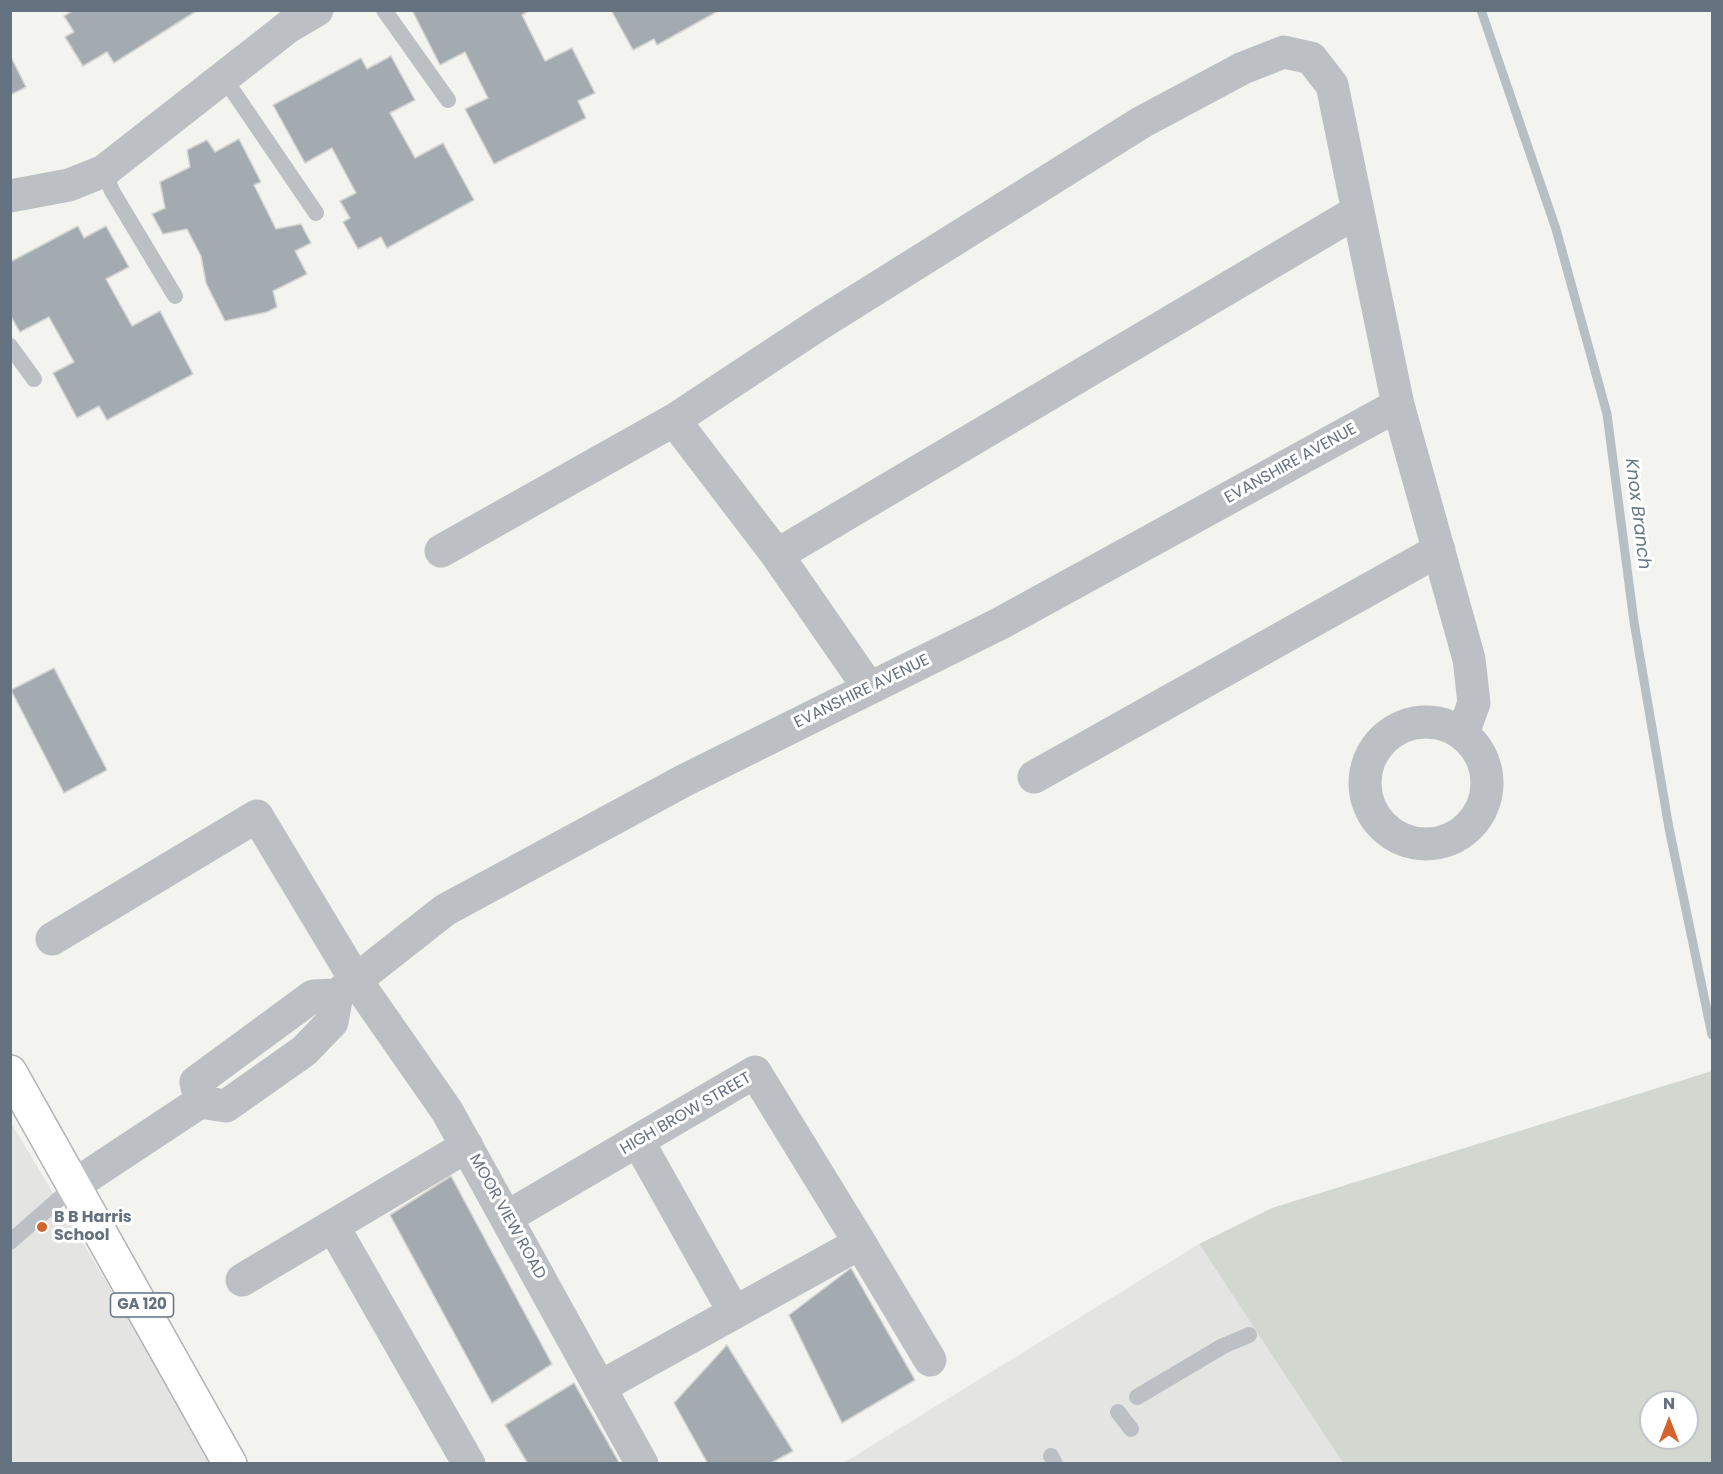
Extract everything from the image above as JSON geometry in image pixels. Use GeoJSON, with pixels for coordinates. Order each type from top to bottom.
{"type":"FeatureCollection","features":[{"type":"Feature","properties":{"kind":"main road","name":"GA 120"},"geometry":{"type":"LineString","coordinates":[[10,1072],[76,1184],[230,1464]]}},
{"type":"Feature","properties":{"kind":"street"},"geometry":{"type":"LineString","coordinates":[[10,196],[69,185],[104,171],[224,78],[281,19],[316,10]]}},
{"type":"Feature","properties":{"kind":"street"},"geometry":{"type":"LineString","coordinates":[[441,551],[674,420],[821,323],[1142,122],[1243,68],[1284,52],[1311,58],[1332,85],[1398,405],[1469,659],[1474,703],[1462,733]]}},
{"type":"Feature","properties":{"kind":"street"},"geometry":{"type":"LineString","coordinates":[[777,555],[1358,211]]}},
{"type":"Feature","properties":{"kind":"street","name":"EVANSHIRE AVENUE"},"geometry":{"type":"LineString","coordinates":[[200,1102],[196,1082],[313,996],[346,987],[446,910],[685,780],[1001,623],[1398,405]]}},
{"type":"Feature","properties":{"kind":"street"},"geometry":{"type":"LineString","coordinates":[[674,420],[777,555],[870,688]]}},
{"type":"Feature","properties":{"kind":"street"},"geometry":{"type":"LineString","coordinates":[[1034,777],[1439,550]]}},
{"type":"Feature","properties":{"kind":"street","name":"MOOR VIEW ROAD"},"geometry":{"type":"LineString","coordinates":[[52,939],[257,816],[346,987],[447,1111],[602,1386],[642,1464]]}},
{"type":"Feature","properties":{"kind":"street"},"geometry":{"type":"LineString","coordinates":[[76,1184],[200,1102],[226,1106],[304,1051],[332,1022],[346,987]]}},
{"type":"Feature","properties":{"kind":"street"},"geometry":{"type":"LineString","coordinates":[[248,1044],[271,1074]]}},
{"type":"Feature","properties":{"kind":"street","name":"HIGH BROW STREET"},"geometry":{"type":"LineString","coordinates":[[507,1217],[755,1072],[860,1243]]}},
{"type":"Feature","properties":{"kind":"street"},"geometry":{"type":"LineString","coordinates":[[638,1141],[734,1312]]}},
{"type":"Feature","properties":{"kind":"street"},"geometry":{"type":"LineString","coordinates":[[242,1280],[467,1146]]}},
{"type":"Feature","properties":{"kind":"street"},"geometry":{"type":"LineString","coordinates":[[333,1226],[469,1464]]}},
{"type":"Feature","properties":{"kind":"street"},"geometry":{"type":"LineString","coordinates":[[602,1386],[860,1243],[930,1360]]}},
{"type":"Feature","properties":{"kind":"lane"},"geometry":{"type":"LineString","coordinates":[[384,10],[448,100]]}},
{"type":"Feature","properties":{"kind":"lane"},"geometry":{"type":"LineString","coordinates":[[224,78],[316,213]]}},
{"type":"Feature","properties":{"kind":"lane"},"geometry":{"type":"LineString","coordinates":[[104,171],[112,191],[175,296]]}},
{"type":"Feature","properties":{"kind":"lane"},"geometry":{"type":"LineString","coordinates":[[10,346],[34,379]]}},
{"type":"Feature","properties":{"kind":"lane"},"geometry":{"type":"LineString","coordinates":[[10,1242],[76,1184]]}},
{"type":"Feature","properties":{"kind":"lane"},"geometry":{"type":"LineString","coordinates":[[1137,1397],[1223,1346],[1249,1335]]}},
{"type":"Feature","properties":{"kind":"lane"},"geometry":{"type":"LineString","coordinates":[[1119,1412],[1131,1429]]}},
{"type":"Feature","properties":{"kind":"shaded area"},"geometry":{"type":"Polygon","coordinates":[[[1712,1071],[1712,1463],[1343,1463],[1199,1244],[1272,1208],[1712,1071]]]}},
{"type":"Feature","properties":{"kind":"shaded area","name":"B B Harris School"},"geometry":{"type":"Polygon","coordinates":[[[10,1121],[137,1333],[222,1463],[11,1463],[10,1121]]]}},
{"type":"Feature","properties":{"kind":"shaded area"},"geometry":{"type":"Polygon","coordinates":[[[1199,1244],[1343,1463],[842,1464],[1199,1244]]]}},
{"type":"Feature","properties":{"kind":"building"},"geometry":{"type":"Polygon","coordinates":[[[74,10],[198,10],[114,63],[107,52],[83,66],[65,37],[74,32],[64,16],[74,10]]]}},
{"type":"Feature","properties":{"kind":"building"},"geometry":{"type":"Polygon","coordinates":[[[412,10],[530,10],[522,15],[545,61],[572,48],[595,93],[578,101],[586,118],[494,164],[465,109],[488,98],[465,52],[440,65],[412,10]]]}},
{"type":"Feature","properties":{"kind":"building"},"geometry":{"type":"Polygon","coordinates":[[[611,10],[720,10],[657,45],[654,39],[633,50],[611,10]]]}},
{"type":"Feature","properties":{"kind":"building"},"geometry":{"type":"Polygon","coordinates":[[[10,55],[26,87],[10,95],[10,55]]]}},
{"type":"Feature","properties":{"kind":"building"},"geometry":{"type":"Polygon","coordinates":[[[391,56],[415,100],[390,113],[415,158],[443,143],[474,200],[387,248],[381,237],[358,249],[343,222],[350,218],[340,201],[356,193],[332,148],[305,163],[273,105],[361,58],[367,69],[391,56]]]}},
{"type":"Feature","properties":{"kind":"building"},"geometry":{"type":"Polygon","coordinates":[[[239,139],[261,182],[254,185],[276,229],[301,224],[311,243],[295,251],[307,274],[273,291],[277,307],[267,312],[225,321],[206,283],[201,256],[187,229],[163,234],[152,214],[165,208],[160,182],[190,167],[187,150],[207,140],[215,152],[239,139]]]}},
{"type":"Feature","properties":{"kind":"building"},"geometry":{"type":"Polygon","coordinates":[[[78,226],[84,238],[106,226],[129,267],[106,279],[132,326],[160,311],[193,374],[107,420],[99,406],[77,418],[53,373],[74,362],[49,317],[20,332],[10,315],[10,262],[78,226]]]}},
{"type":"Feature","properties":{"kind":"building"},"geometry":{"type":"Polygon","coordinates":[[[54,668],[107,770],[64,793],[11,690],[54,668]]]}},
{"type":"Feature","properties":{"kind":"building"},"geometry":{"type":"Polygon","coordinates":[[[451,1176],[552,1364],[492,1403],[390,1215],[451,1176]]]}},
{"type":"Feature","properties":{"kind":"building"},"geometry":{"type":"Polygon","coordinates":[[[851,1268],[915,1380],[842,1423],[789,1315],[851,1268]]]}},
{"type":"Feature","properties":{"kind":"building"},"geometry":{"type":"Polygon","coordinates":[[[727,1345],[793,1451],[769,1464],[708,1464],[674,1403],[727,1345]]]}},
{"type":"Feature","properties":{"kind":"building"},"geometry":{"type":"Polygon","coordinates":[[[574,1383],[620,1464],[528,1464],[505,1425],[574,1383]]]}},
{"type":"Feature","properties":{"kind":"waterway","name":"Knox Branch"},"geometry":{"type":"LineString","coordinates":[[1481,10],[1556,229],[1607,414],[1634,622],[1669,828],[1712,1035]]}},
{"type":"Feature","properties":{"kind":"place","name":"B B Harris School"},"geometry":{"type":"Point","coordinates":[42,1227]}}]}
